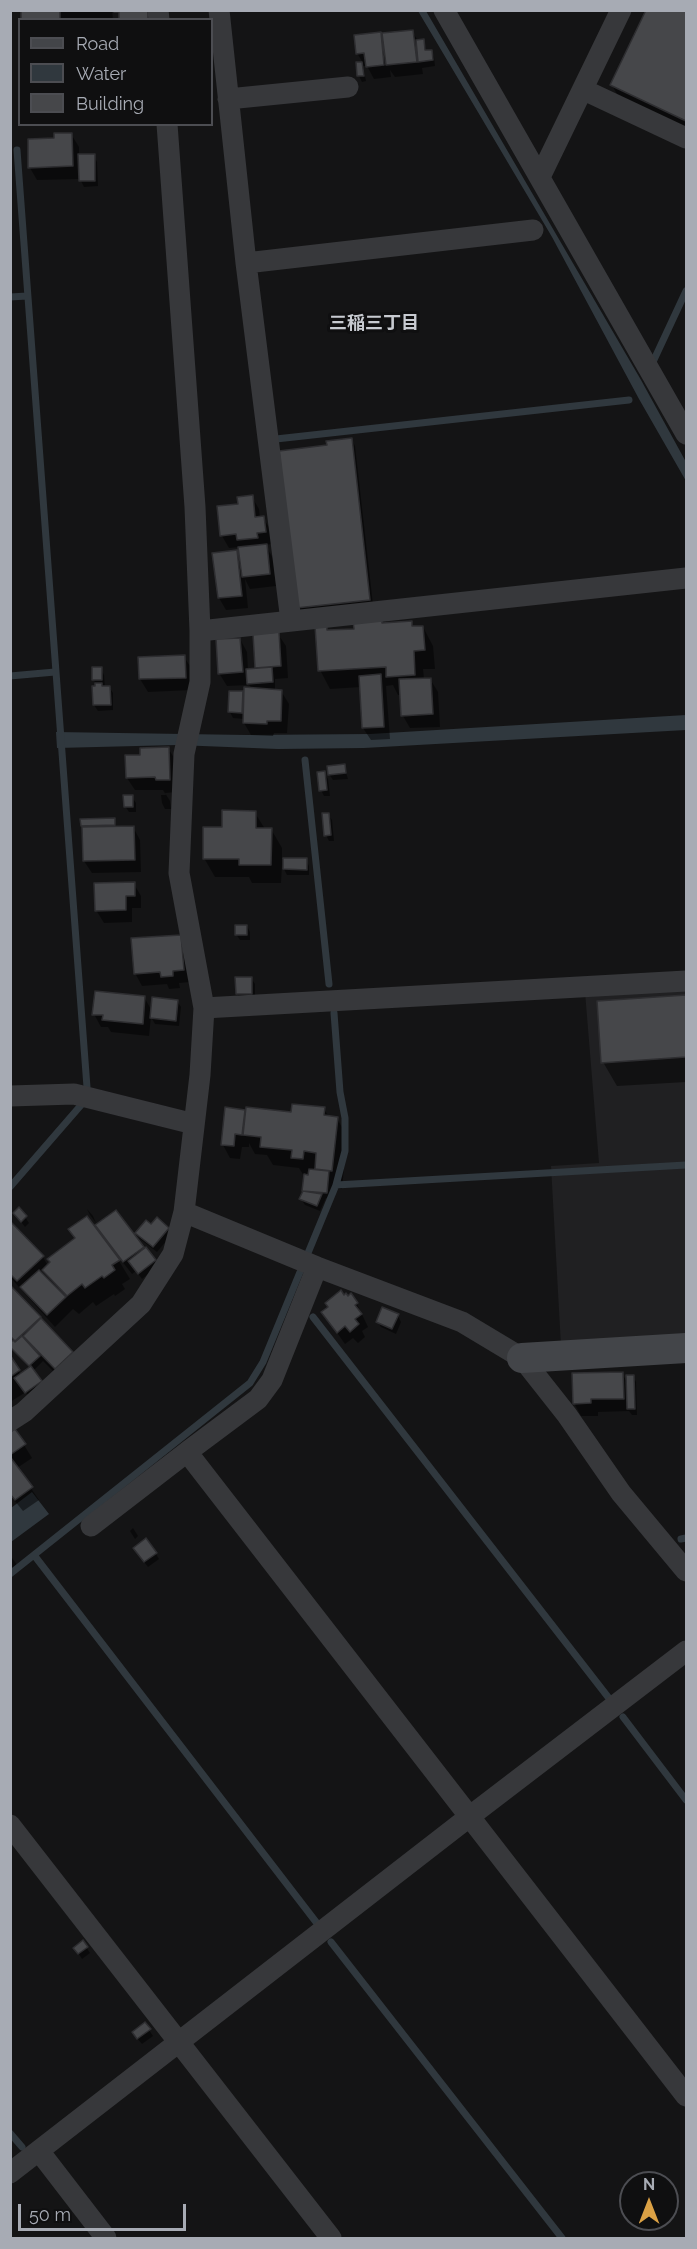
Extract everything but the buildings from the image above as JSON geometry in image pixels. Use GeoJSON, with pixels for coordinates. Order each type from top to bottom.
{"type":"FeatureCollection","features":[{"type":"Feature","properties":{"kind":"street"},"geometry":{"type":"LineString","coordinates":[[219,10],[246,263],[291,621]]}},
{"type":"Feature","properties":{"kind":"street"},"geometry":{"type":"LineString","coordinates":[[444,10],[687,434]]}},
{"type":"Feature","properties":{"kind":"street"},"geometry":{"type":"LineString","coordinates":[[540,177],[621,10]]}},
{"type":"Feature","properties":{"kind":"street"},"geometry":{"type":"LineString","coordinates":[[228,99],[348,87]]}},
{"type":"Feature","properties":{"kind":"street"},"geometry":{"type":"LineString","coordinates":[[584,90],[687,138]]}},
{"type":"Feature","properties":{"kind":"street"},"geometry":{"type":"LineString","coordinates":[[10,1421],[24,1412],[141,1304],[173,1254],[184,1212],[200,1075],[204,1008],[179,873],[184,754],[200,682],[200,631],[195,507],[167,126]]}},
{"type":"Feature","properties":{"kind":"street"},"geometry":{"type":"LineString","coordinates":[[246,263],[533,230]]}},
{"type":"Feature","properties":{"kind":"street"},"geometry":{"type":"LineString","coordinates":[[200,631],[687,578]]}},
{"type":"Feature","properties":{"kind":"street"},"geometry":{"type":"LineString","coordinates":[[204,1008],[687,981]]}},
{"type":"Feature","properties":{"kind":"street"},"geometry":{"type":"LineString","coordinates":[[10,1096],[74,1094],[194,1124]]}},
{"type":"Feature","properties":{"kind":"street"},"geometry":{"type":"LineString","coordinates":[[184,1212],[317,1267],[462,1322],[522,1358],[567,1415],[621,1493],[687,1571]]}},
{"type":"Feature","properties":{"kind":"street"},"geometry":{"type":"LineString","coordinates":[[91,1526],[258,1399],[272,1380],[317,1267]]}},
{"type":"Feature","properties":{"kind":"street"},"geometry":{"type":"LineString","coordinates":[[522,1358],[687,1348]]}},
{"type":"Feature","properties":{"kind":"street"},"geometry":{"type":"LineString","coordinates":[[187,1452],[687,2096]]}},
{"type":"Feature","properties":{"kind":"street"},"geometry":{"type":"LineString","coordinates":[[10,2173],[469,1817],[687,1652]]}},
{"type":"Feature","properties":{"kind":"street"},"geometry":{"type":"LineString","coordinates":[[10,1825],[330,2238]]}},
{"type":"Feature","properties":{"kind":"street"},"geometry":{"type":"LineString","coordinates":[[39,2151],[106,2238]]}},
{"type":"Feature","properties":{"kind":"shaded area"},"geometry":{"type":"Polygon","coordinates":[[[686,987],[686,1338],[561,1346],[551,1166],[599,1163],[585,992],[686,987]]]}},
{"type":"Feature","properties":{"kind":"water"},"geometry":{"type":"Polygon","coordinates":[[[418,11],[426,11],[641,380],[686,462],[686,481],[552,237],[418,11]]]}},
{"type":"Feature","properties":{"kind":"water"},"geometry":{"type":"Polygon","coordinates":[[[686,715],[686,730],[364,748],[278,749],[177,745],[57,748],[56,732],[370,734],[686,715]]]}},
{"type":"Feature","properties":{"kind":"water"},"geometry":{"type":"Polygon","coordinates":[[[32,1492],[49,1514],[11,1542],[11,1508],[32,1492]]]}},
{"type":"Feature","properties":{"kind":"waterway"},"geometry":{"type":"LineString","coordinates":[[17,150],[87,1087]]}},
{"type":"Feature","properties":{"kind":"waterway"},"geometry":{"type":"LineString","coordinates":[[652,364],[686,291]]}},
{"type":"Feature","properties":{"kind":"waterway"},"geometry":{"type":"LineString","coordinates":[[10,297],[27,296]]}},
{"type":"Feature","properties":{"kind":"waterway"},"geometry":{"type":"LineString","coordinates":[[276,439],[629,400]]}},
{"type":"Feature","properties":{"kind":"waterway"},"geometry":{"type":"LineString","coordinates":[[10,676],[55,672]]}},
{"type":"Feature","properties":{"kind":"waterway"},"geometry":{"type":"LineString","coordinates":[[305,760],[329,984]]}},
{"type":"Feature","properties":{"kind":"waterway"},"geometry":{"type":"LineString","coordinates":[[308,1253],[336,1185],[345,1151],[345,1118],[340,1092],[334,1013]]}},
{"type":"Feature","properties":{"kind":"waterway"},"geometry":{"type":"LineString","coordinates":[[10,1187],[82,1104]]}},
{"type":"Feature","properties":{"kind":"waterway"},"geometry":{"type":"LineString","coordinates":[[336,1185],[686,1165]]}},
{"type":"Feature","properties":{"kind":"waterway"},"geometry":{"type":"LineString","coordinates":[[10,1574],[250,1383],[263,1362],[300,1272]]}},
{"type":"Feature","properties":{"kind":"waterway"},"geometry":{"type":"LineString","coordinates":[[313,1317],[608,1697]]}},
{"type":"Feature","properties":{"kind":"waterway"},"geometry":{"type":"LineString","coordinates":[[681,1539],[686,1538]]}},
{"type":"Feature","properties":{"kind":"waterway"},"geometry":{"type":"LineString","coordinates":[[34,1555],[316,1922]]}},
{"type":"Feature","properties":{"kind":"waterway"},"geometry":{"type":"LineString","coordinates":[[623,1717],[686,1800]]}},
{"type":"Feature","properties":{"kind":"waterway"},"geometry":{"type":"LineString","coordinates":[[331,1942],[562,2238]]}},
{"type":"Feature","properties":{"kind":"waterway"},"geometry":{"type":"LineString","coordinates":[[10,2133],[22,2147]]}},
{"type":"Feature","properties":{"kind":"district","name":"三稲三丁目"},"geometry":{"type":"Point","coordinates":[374,324]}}]}
